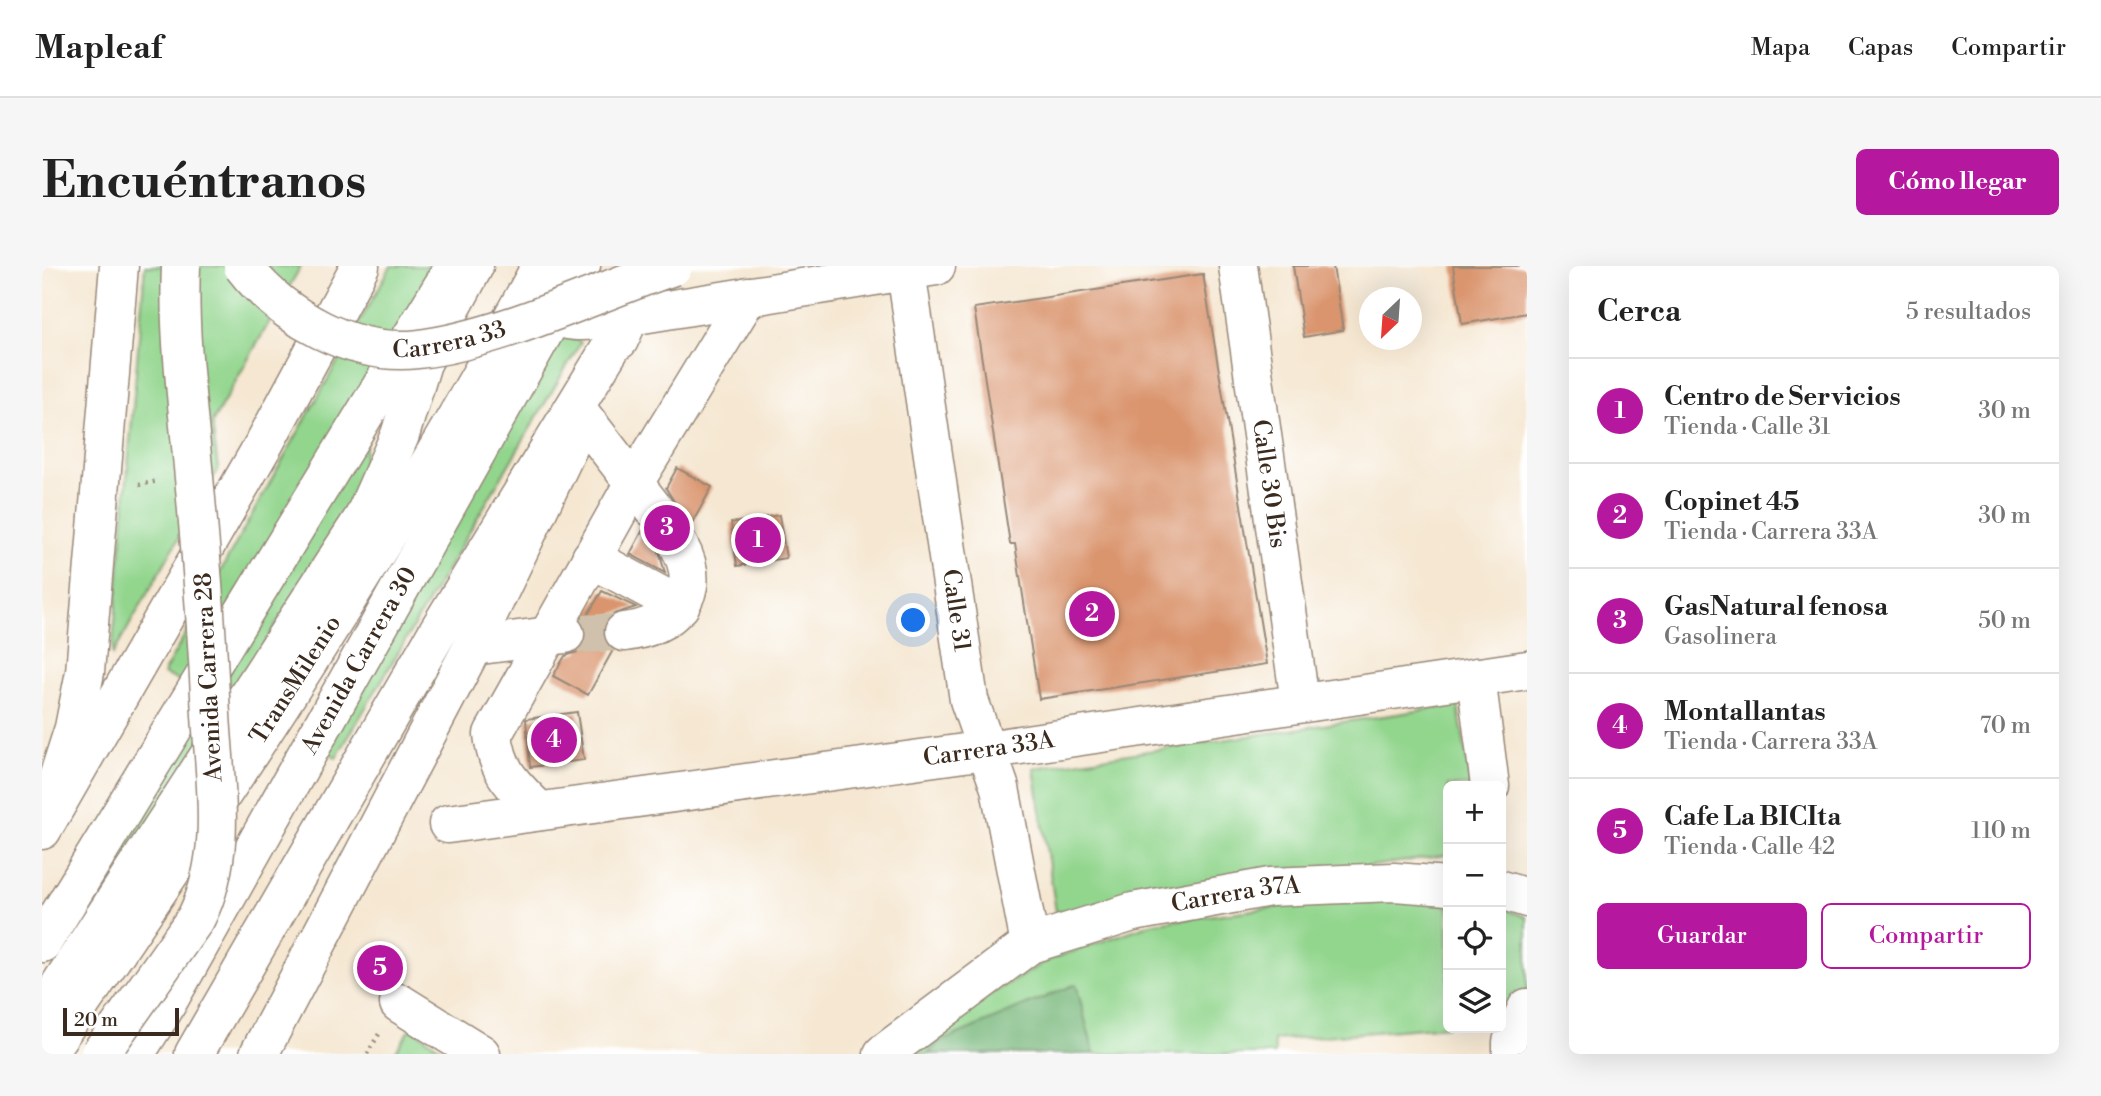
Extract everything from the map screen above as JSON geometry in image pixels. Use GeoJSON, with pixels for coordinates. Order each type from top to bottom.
{"type":"FeatureCollection","features":[{"type":"Feature","properties":{"kind":"main road"},"geometry":{"type":"LineString","coordinates":[[42,830],[74,728],[85,672],[119,266]]}},
{"type":"Feature","properties":{"kind":"main road","name":"Avenida Carrera 28"},"geometry":{"type":"LineString","coordinates":[[100,1054],[196,918],[208,894],[214,867],[218,827],[207,629],[182,343],[181,266]]}},
{"type":"Feature","properties":{"kind":"main road","name":"Carrera 33"},"geometry":{"type":"LineString","coordinates":[[243,266],[268,293],[300,317],[334,336],[364,347],[418,349],[464,339],[528,319],[673,266]]}},
{"type":"Feature","properties":{"kind":"main road"},"geometry":{"type":"LineString","coordinates":[[42,830],[265,442],[360,266]]}},
{"type":"Feature","properties":{"kind":"main road"},"geometry":{"type":"LineString","coordinates":[[42,943],[455,266]]}},
{"type":"Feature","properties":{"kind":"main road","name":"TransMilenio"},"geometry":{"type":"LineString","coordinates":[[42,1013],[364,517],[400,435],[422,363],[474,266]]}},
{"type":"Feature","properties":{"kind":"main road","name":"Avenida Carrera 30"},"geometry":{"type":"LineString","coordinates":[[135,1054],[266,828],[534,286],[581,266]]}},
{"type":"Feature","properties":{"kind":"main road"},"geometry":{"type":"LineString","coordinates":[[259,1054],[473,646],[655,266]]}},
{"type":"Feature","properties":{"kind":"main road","name":"Calle 30 Bis"},"geometry":{"type":"LineString","coordinates":[[1238,266],[1300,702]]}},
{"type":"Feature","properties":{"kind":"main road"},"geometry":{"type":"LineString","coordinates":[[534,286],[578,322],[630,316],[921,268]]}},
{"type":"Feature","properties":{"kind":"main road","name":"Calle 31"},"geometry":{"type":"LineString","coordinates":[[921,268],[969,700],[1000,788],[1030,944]]}},
{"type":"Feature","properties":{"kind":"main road","name":"TransMilenio"},"geometry":{"type":"LineString","coordinates":[[46,1054],[257,742],[459,414],[534,286]]}},
{"type":"Feature","properties":{"kind":"main road"},"geometry":{"type":"LineString","coordinates":[[539,811],[510,782],[496,758],[493,734],[563,635],[592,558],[644,495],[748,296]]}},
{"type":"Feature","properties":{"kind":"main road"},"geometry":{"type":"LineString","coordinates":[[194,1054],[437,633],[630,316]]}},
{"type":"Feature","properties":{"kind":"main road"},"geometry":{"type":"LineString","coordinates":[[583,417],[644,495]]}},
{"type":"Feature","properties":{"kind":"main road"},"geometry":{"type":"LineString","coordinates":[[624,632],[665,622],[680,606],[689,586],[689,564],[679,546]]}},
{"type":"Feature","properties":{"kind":"main road"},"geometry":{"type":"LineString","coordinates":[[592,558],[680,606]]}},
{"type":"Feature","properties":{"kind":"main road"},"geometry":{"type":"LineString","coordinates":[[473,646],[563,635]]}},
{"type":"Feature","properties":{"kind":"main road","name":"Carrera 33A"},"geometry":{"type":"LineString","coordinates":[[449,824],[986,750],[1527,670]]}},
{"type":"Feature","properties":{"kind":"main road"},"geometry":{"type":"LineString","coordinates":[[1476,677],[1489,781]]}},
{"type":"Feature","properties":{"kind":"main road","name":"Carrera 37A"},"geometry":{"type":"LineString","coordinates":[[883,1054],[1030,944],[1133,912],[1270,887],[1394,882],[1443,886]]}},
{"type":"Feature","properties":{"kind":"main road"},"geometry":{"type":"LineString","coordinates":[[399,1003],[481,1054]]}},
{"type":"Feature","properties":{"kind":"main road"},"geometry":{"type":"LineString","coordinates":[[1511,1054],[1512,1042],[1527,1008]]}},
{"type":"Feature","properties":{"kind":"path"},"geometry":{"type":"LineString","coordinates":[[130,487],[165,480]]}},
{"type":"Feature","properties":{"kind":"green space"},"geometry":{"type":"Polygon","coordinates":[[[145,266],[301,266],[212,423],[218,469],[112,656],[145,266]]]}},
{"type":"Feature","properties":{"kind":"green space"},"geometry":{"type":"Polygon","coordinates":[[[391,266],[438,266],[182,682],[163,674],[391,266]]]}},
{"type":"Feature","properties":{"kind":"green space"},"geometry":{"type":"Polygon","coordinates":[[[553,332],[581,342],[336,758],[325,750],[553,332]]]}},
{"type":"Feature","properties":{"kind":"green space"},"geometry":{"type":"Polygon","coordinates":[[[368,429],[360,483],[339,526],[90,916],[75,908],[368,429]]]}},
{"type":"Feature","properties":{"kind":"green space"},"geometry":{"type":"Polygon","coordinates":[[[1458,705],[1470,781],[1443,781],[1443,856],[1056,912],[1034,768],[1458,705]]]}},
{"type":"Feature","properties":{"kind":"green space"},"geometry":{"type":"Polygon","coordinates":[[[1361,896],[1443,903],[1443,1026],[1274,1040],[1275,1054],[1094,1054],[1075,985],[940,1042],[928,1054],[914,1054],[991,994],[1049,960],[1154,923],[1361,896]]]}},
{"type":"Feature","properties":{"kind":"green space"},"geometry":{"type":"Polygon","coordinates":[[[1506,910],[1527,917],[1527,1054],[1493,1054],[1491,1033],[1506,1033],[1506,910]]]}},
{"type":"Feature","properties":{"kind":"green space"},"geometry":{"type":"Polygon","coordinates":[[[1076,984],[1094,1054],[928,1054],[939,1042],[1076,984]]]}},
{"type":"Feature","properties":{"kind":"green space"},"geometry":{"type":"Polygon","coordinates":[[[411,1028],[449,1054],[394,1054],[411,1028]]]}},
{"type":"Feature","properties":{"kind":"building"},"geometry":{"type":"Polygon","coordinates":[[[1293,266],[1333,266],[1343,330],[1304,337],[1293,266]]]}},
{"type":"Feature","properties":{"kind":"building"},"geometry":{"type":"Polygon","coordinates":[[[1453,266],[1527,266],[1527,313],[1462,324],[1453,266]]]}},
{"type":"Feature","properties":{"kind":"building"},"geometry":{"type":"Polygon","coordinates":[[[1203,274],[1267,664],[1039,699],[1015,544],[1010,544],[974,308],[1203,274]]]}},
{"type":"Feature","properties":{"kind":"building"},"geometry":{"type":"Polygon","coordinates":[[[677,468],[712,487],[690,527],[671,526],[661,533],[657,544],[665,573],[630,554],[644,528],[658,530],[668,526],[674,518],[676,505],[666,488],[677,468]]]}},
{"type":"Feature","properties":{"kind":"building"},"geometry":{"type":"Polygon","coordinates":[[[779,515],[786,558],[737,566],[731,523],[779,515]]]}},
{"type":"Feature","properties":{"kind":"building"},"geometry":{"type":"Polygon","coordinates":[[[602,591],[636,607],[610,615],[604,624],[603,637],[613,650],[588,695],[553,676],[565,656],[578,652],[585,643],[587,632],[583,623],[602,591]]]}},
{"type":"Feature","properties":{"kind":"building"},"geometry":{"type":"Polygon","coordinates":[[[577,712],[584,760],[530,767],[526,719],[577,712]]]}},
{"type":"Feature","properties":{"kind":"tunnel"},"geometry":{"type":"LineString","coordinates":[[577,634],[624,632]]}},
{"type":"Feature","properties":{"kind":"place","name":"GasNatural fenosa"},"geometry":{"type":"Point","coordinates":[667,528]}},
{"type":"Feature","properties":{"kind":"place","name":"Centro de Servicios"},"geometry":{"type":"Point","coordinates":[758,540]}},
{"type":"Feature","properties":{"kind":"place","name":"Copinet 45"},"geometry":{"type":"Point","coordinates":[1092,614]}},
{"type":"Feature","properties":{"kind":"place","name":"Montallantas"},"geometry":{"type":"Point","coordinates":[554,740]}},
{"type":"Feature","properties":{"kind":"place","name":"Cafe La BICIta"},"geometry":{"type":"Point","coordinates":[380,968]}}]}
